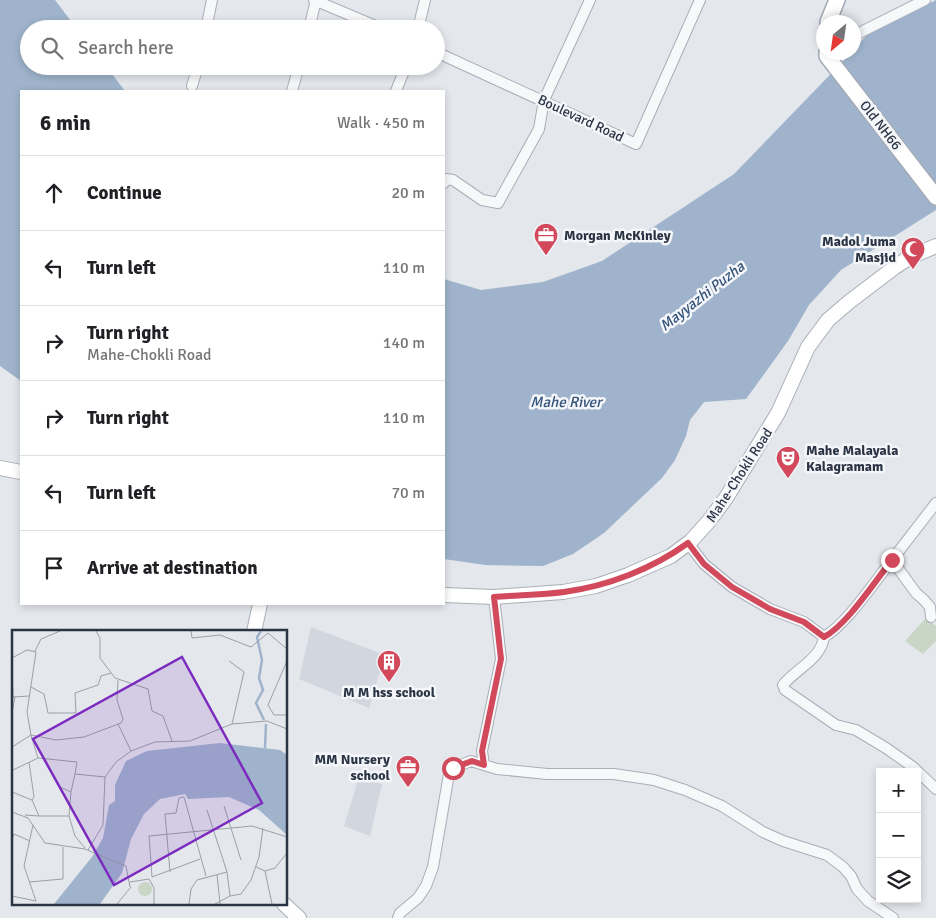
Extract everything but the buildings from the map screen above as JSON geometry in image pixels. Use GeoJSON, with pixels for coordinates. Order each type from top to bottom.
{"type":"FeatureCollection","features":[{"type":"Feature","properties":{"kind":"main road"},"geometry":{"type":"LineString","coordinates":[[831,15],[837,0]]}},
{"type":"Feature","properties":{"kind":"main road","name":"Old NH66"},"geometry":{"type":"LineString","coordinates":[[832,60],[936,197]]}},
{"type":"Feature","properties":{"kind":"street"},"geometry":{"type":"LineString","coordinates":[[208,20],[212,0]]}},
{"type":"Feature","properties":{"kind":"street"},"geometry":{"type":"LineString","coordinates":[[311,20],[315,0],[362,20]]}},
{"type":"Feature","properties":{"kind":"street"},"geometry":{"type":"LineString","coordinates":[[420,20],[425,0]]}},
{"type":"Feature","properties":{"kind":"street"},"geometry":{"type":"LineString","coordinates":[[445,181],[446,179],[453,180],[482,200],[498,202],[538,129],[544,100],[590,0]]}},
{"type":"Feature","properties":{"kind":"street","name":"Boulevard Road"},"geometry":{"type":"LineString","coordinates":[[445,56],[636,144],[700,0]]}},
{"type":"Feature","properties":{"kind":"street"},"geometry":{"type":"LineString","coordinates":[[861,32],[925,0]]}},
{"type":"Feature","properties":{"kind":"street"},"geometry":{"type":"LineString","coordinates":[[192,86],[195,75]]}},
{"type":"Feature","properties":{"kind":"street"},"geometry":{"type":"LineString","coordinates":[[292,90],[296,75]]}},
{"type":"Feature","properties":{"kind":"street"},"geometry":{"type":"LineString","coordinates":[[396,90],[402,75]]}},
{"type":"Feature","properties":{"kind":"street","name":"Mahe-Chokli Road"},"geometry":{"type":"LineString","coordinates":[[445,595],[494,597],[563,592],[596,586],[671,556],[688,543],[709,521],[760,444],[778,413],[808,347],[828,320],[895,267],[910,257],[936,246]]}},
{"type":"Feature","properties":{"kind":"street"},"geometry":{"type":"LineString","coordinates":[[0,468],[20,472]]}},
{"type":"Feature","properties":{"kind":"street"},"geometry":{"type":"LineString","coordinates":[[824,637],[832,633],[843,622],[936,503]]}},
{"type":"Feature","properties":{"kind":"street"},"geometry":{"type":"LineString","coordinates":[[688,543],[704,564],[732,587],[770,609],[804,622],[824,637]]}},
{"type":"Feature","properties":{"kind":"street"},"geometry":{"type":"LineString","coordinates":[[892,560],[930,607],[931,616]]}},
{"type":"Feature","properties":{"kind":"street"},"geometry":{"type":"LineString","coordinates":[[484,765],[482,751],[501,659],[494,597]]}},
{"type":"Feature","properties":{"kind":"street"},"geometry":{"type":"LineString","coordinates":[[254,630],[260,605]]}},
{"type":"Feature","properties":{"kind":"street"},"geometry":{"type":"LineString","coordinates":[[824,637],[823,646],[816,656],[790,676],[784,685],[785,690],[836,725],[856,730],[886,748],[913,767],[936,788]]}},
{"type":"Feature","properties":{"kind":"street"},"geometry":{"type":"LineString","coordinates":[[398,918],[400,913],[418,898],[426,886],[432,867],[449,774],[453,768],[472,761],[497,769],[547,774],[614,774],[654,780],[685,790],[722,806],[763,832],[827,856],[843,866],[851,876],[857,889],[868,901],[893,918]]}},
{"type":"Feature","properties":{"kind":"street"},"geometry":{"type":"LineString","coordinates":[[286,906],[299,918]]}},
{"type":"Feature","properties":{"kind":"shaded area"},"geometry":{"type":"Polygon","coordinates":[[[311,627],[385,655],[369,708],[299,679],[311,627]]]}},
{"type":"Feature","properties":{"kind":"shaded area"},"geometry":{"type":"Polygon","coordinates":[[[359,777],[382,784],[370,836],[344,826],[359,777]]]}},
{"type":"Feature","properties":{"kind":"green space"},"geometry":{"type":"Polygon","coordinates":[[[926,618],[936,626],[936,641],[923,654],[905,641],[926,618]]]}},
{"type":"Feature","properties":{"kind":"water"},"geometry":{"type":"Polygon","coordinates":[[[0,0],[55,0],[70,20],[20,20],[20,75],[113,75],[124,90],[20,90],[20,380],[0,366],[0,0]]]}},
{"type":"Feature","properties":{"kind":"water","name":"Mahe River"},"geometry":{"type":"Polygon","coordinates":[[[936,0],[936,210],[841,270],[809,305],[788,341],[746,399],[704,402],[690,420],[686,436],[675,460],[662,478],[604,533],[573,554],[543,566],[485,565],[445,559],[445,279],[481,290],[543,282],[602,261],[734,174],[844,60],[861,60],[861,41],[867,35],[936,0]]]}},
{"type":"Feature","properties":{"kind":"place","name":"Morgan McKinley"},"geometry":{"type":"Point","coordinates":[546,256]}},
{"type":"Feature","properties":{"kind":"place","name":"Madol Juma Masjid"},"geometry":{"type":"Point","coordinates":[913,270]}},
{"type":"Feature","properties":{"kind":"place","name":"Mahe Malayala Kalagramam"},"geometry":{"type":"Point","coordinates":[788,479]}},
{"type":"Feature","properties":{"kind":"place","name":"M M hss school"},"geometry":{"type":"Point","coordinates":[389,683]}},
{"type":"Feature","properties":{"kind":"place","name":"MM Nursery school"},"geometry":{"type":"Point","coordinates":[408,788]}},
{"type":"Feature","properties":{"kind":"route"},"geometry":{"type":"LineString","coordinates":[[453,768],[472,761],[484,765],[482,751],[501,659],[494,597],[563,592],[596,586],[650,566],[671,556],[688,543],[704,564],[732,587],[770,609],[804,622],[824,637],[832,633],[843,622],[892,560]]}},
{"type":"Feature","properties":{"kind":"water label","name":"Mayyazhi Puzha"},"geometry":{"type":"Point","coordinates":[702,296]}}]}
